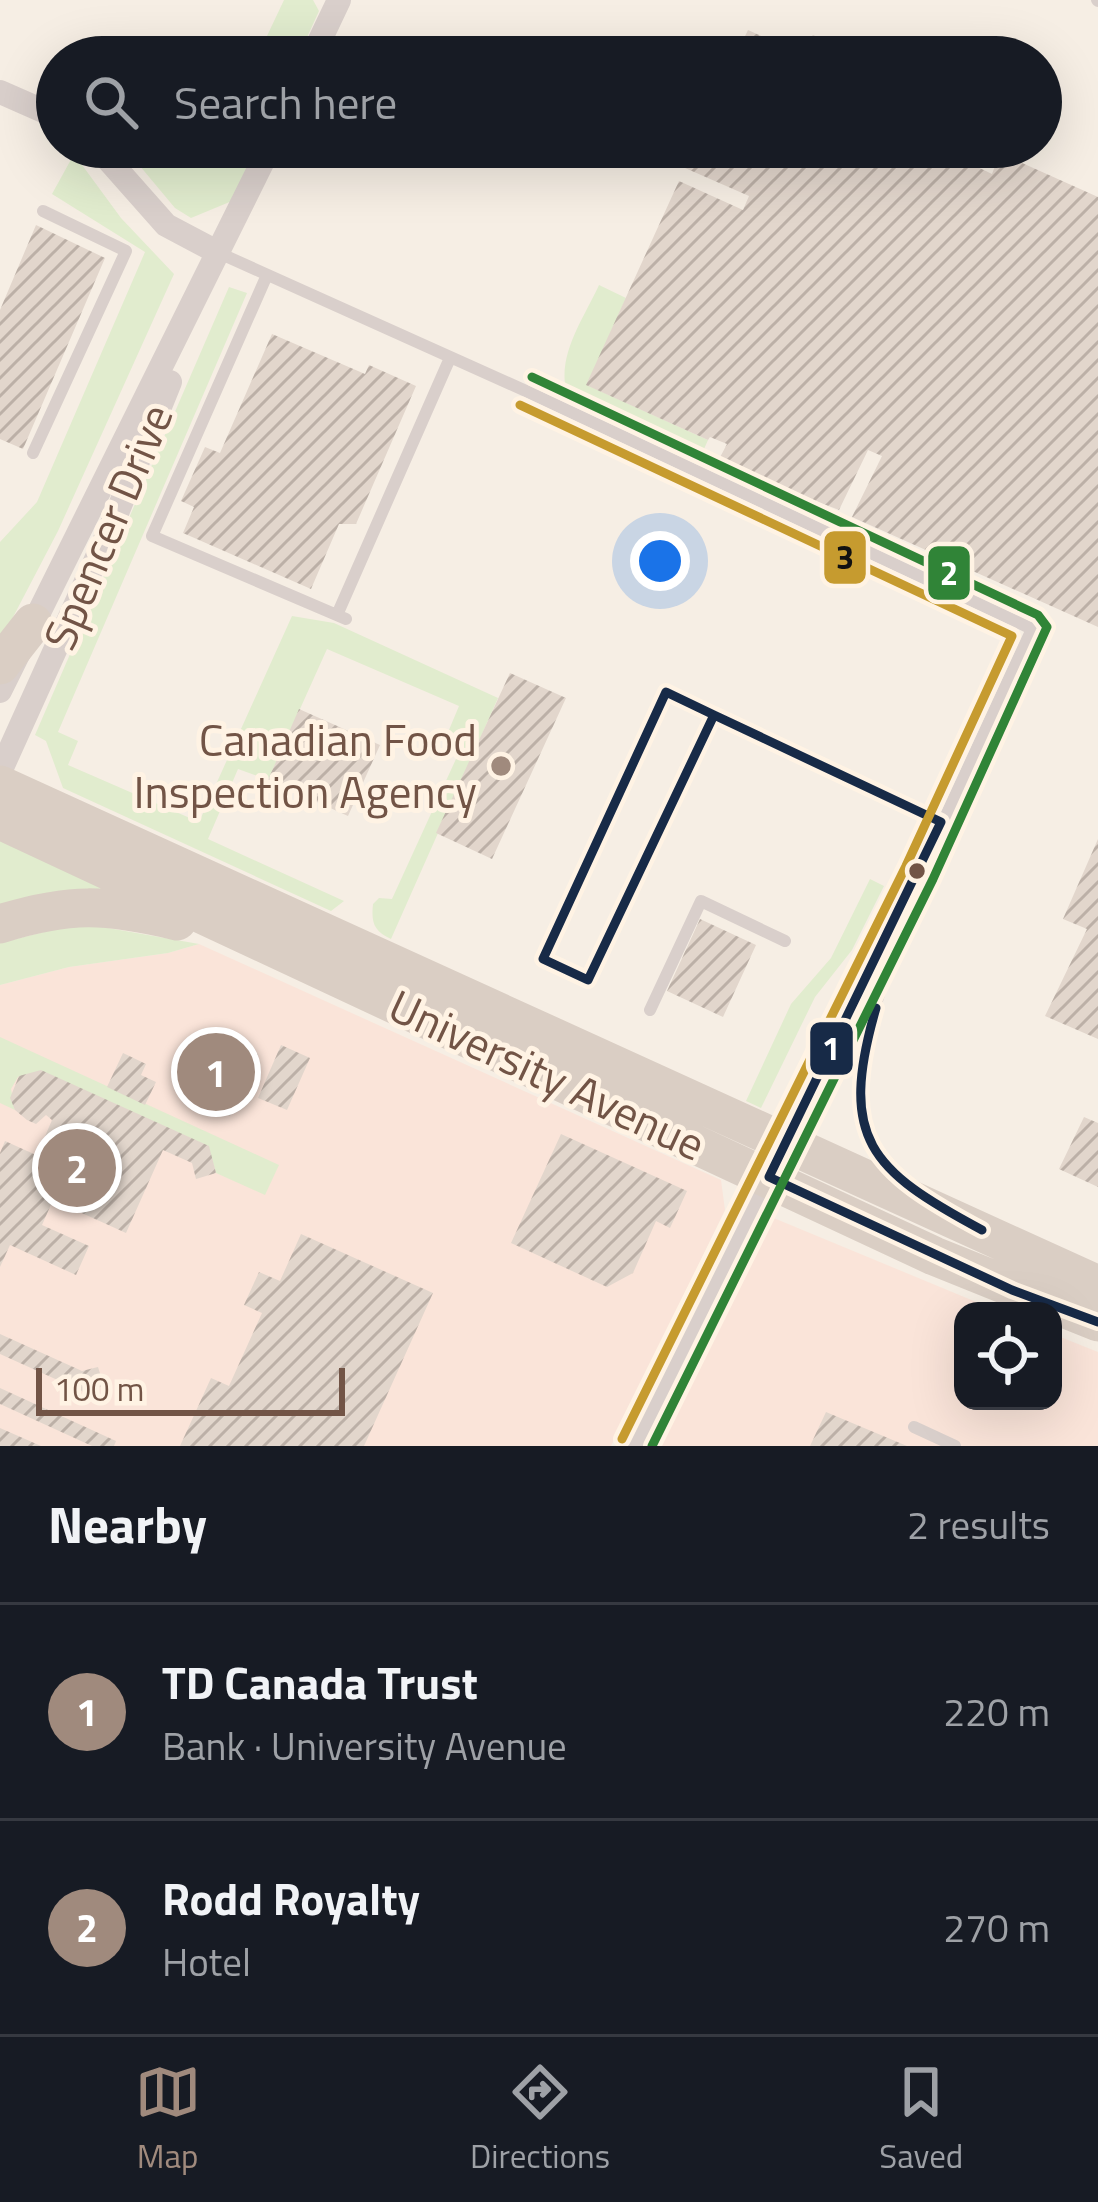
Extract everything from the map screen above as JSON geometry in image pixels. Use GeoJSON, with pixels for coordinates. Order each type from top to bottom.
{"type":"FeatureCollection","features":[{"type":"Feature","properties":{"kind":"main road"},"geometry":{"type":"LineString","coordinates":[[0,665],[33,623]]}},
{"type":"Feature","properties":{"kind":"main road","name":"University Avenue"},"geometry":{"type":"LineString","coordinates":[[0,785],[778,1160],[993,1282],[1098,1322]]}},
{"type":"Feature","properties":{"kind":"main road","name":"University Avenue"},"geometry":{"type":"LineString","coordinates":[[0,820],[243,936],[778,1160],[1008,1245],[1098,1286]]}},
{"type":"Feature","properties":{"kind":"main road"},"geometry":{"type":"LineString","coordinates":[[0,924],[49,910],[92,905],[243,936]]}},
{"type":"Feature","properties":{"kind":"street"},"geometry":{"type":"LineString","coordinates":[[322,36],[339,0]]}},
{"type":"Feature","properties":{"kind":"street"},"geometry":{"type":"LineString","coordinates":[[0,92],[36,108]]}},
{"type":"Feature","properties":{"kind":"street"},"geometry":{"type":"LineString","coordinates":[[116,168],[166,225],[219,254]]}},
{"type":"Feature","properties":{"kind":"street","name":"Spencer Drive"},"geometry":{"type":"LineString","coordinates":[[0,691],[260,168]]}},
{"type":"Feature","properties":{"kind":"street","name":"Spencer Drive"},"geometry":{"type":"LineString","coordinates":[[0,772],[117,513],[207,278]]}},
{"type":"Feature","properties":{"kind":"street"},"geometry":{"type":"LineString","coordinates":[[635,1446],[778,1160]]}},
{"type":"Feature","properties":{"kind":"lane"},"geometry":{"type":"LineString","coordinates":[[33,453],[127,251],[43,211]]}},
{"type":"Feature","properties":{"kind":"lane"},"geometry":{"type":"LineString","coordinates":[[219,254],[1032,629],[920,872],[778,1160]]}},
{"type":"Feature","properties":{"kind":"lane"},"geometry":{"type":"LineString","coordinates":[[267,275],[152,536],[341,617],[450,358]]}},
{"type":"Feature","properties":{"kind":"lane"},"geometry":{"type":"LineString","coordinates":[[714,714],[588,980],[544,958],[666,692],[714,714],[941,822]]}},
{"type":"Feature","properties":{"kind":"lane"},"geometry":{"type":"LineString","coordinates":[[920,872],[863,1052],[862,1114],[877,1155],[895,1178],[1008,1245]]}},
{"type":"Feature","properties":{"kind":"lane"},"geometry":{"type":"LineString","coordinates":[[650,1010],[701,901],[785,941]]}},
{"type":"Feature","properties":{"kind":"lane"},"geometry":{"type":"LineString","coordinates":[[914,1427],[955,1446]]}},
{"type":"Feature","properties":{"kind":"shaded area"},"geometry":{"type":"Polygon","coordinates":[[[199,944],[721,1180],[725,1210],[611,1446],[0,1446],[0,985],[69,967],[199,944]]]}},
{"type":"Feature","properties":{"kind":"shaded area"},"geometry":{"type":"Polygon","coordinates":[[[764,1214],[976,1302],[954,1302],[954,1410],[1062,1410],[1062,1338],[1098,1352],[1098,1446],[649,1446],[764,1214]]]}},
{"type":"Feature","properties":{"kind":"green space"},"geometry":{"type":"Polygon","coordinates":[[[284,0],[313,0],[319,11],[308,36],[267,36],[284,0]]]}},
{"type":"Feature","properties":{"kind":"green space"},"geometry":{"type":"Polygon","coordinates":[[[66,168],[84,168],[121,218],[174,274],[58,531],[0,642],[0,542],[37,502],[145,252],[52,194],[66,168]]]}},
{"type":"Feature","properties":{"kind":"green space"},"geometry":{"type":"Polygon","coordinates":[[[142,168],[247,168],[232,201],[191,218],[175,208],[142,168]]]}},
{"type":"Feature","properties":{"kind":"green space"},"geometry":{"type":"Polygon","coordinates":[[[599,285],[626,298],[587,385],[708,440],[704,449],[697,451],[566,390],[569,349],[599,285]]]}},
{"type":"Feature","properties":{"kind":"green space"},"geometry":{"type":"Polygon","coordinates":[[[229,287],[247,293],[58,732],[78,741],[68,765],[199,822],[292,616],[334,623],[498,698],[391,939],[375,926],[373,904],[379,898],[392,899],[461,748],[446,737],[459,706],[327,649],[268,780],[238,769],[208,839],[344,901],[331,911],[63,788],[46,741],[35,735],[229,287]]]}},
{"type":"Feature","properties":{"kind":"green space"},"geometry":{"type":"Polygon","coordinates":[[[0,840],[118,893],[69,890],[0,908],[0,840]]]}},
{"type":"Feature","properties":{"kind":"green space"},"geometry":{"type":"Polygon","coordinates":[[[870,879],[884,886],[852,950],[815,997],[761,1108],[746,1101],[791,1004],[831,958],[870,879]]]}},
{"type":"Feature","properties":{"kind":"green space"},"geometry":{"type":"Polygon","coordinates":[[[80,923],[199,944],[69,967],[0,985],[0,943],[80,923]]]}},
{"type":"Feature","properties":{"kind":"green space"},"geometry":{"type":"Polygon","coordinates":[[[0,1037],[279,1165],[265,1195],[216,1173],[208,1146],[41,1071],[18,1077],[11,1089],[15,1110],[0,1103],[0,1037]]]}},
{"type":"Feature","properties":{"kind":"building"},"geometry":{"type":"Polygon","coordinates":[[[685,168],[980,168],[992,174],[994,168],[1033,168],[1098,197],[1098,627],[852,517],[882,456],[868,450],[839,510],[717,463],[727,444],[708,440],[586,385],[679,181],[743,210],[749,196],[685,168]]]}},
{"type":"Feature","properties":{"kind":"building"},"geometry":{"type":"Polygon","coordinates":[[[36,225],[105,258],[23,449],[0,439],[0,310],[36,225]]]}},
{"type":"Feature","properties":{"kind":"building"},"geometry":{"type":"Polygon","coordinates":[[[272,334],[365,374],[369,365],[416,386],[356,524],[339,524],[311,589],[183,533],[194,507],[181,501],[205,447],[220,453],[272,334]]]}},
{"type":"Feature","properties":{"kind":"building","name":"Canadian Food Inspection Agency"},"geometry":{"type":"Polygon","coordinates":[[[510,673],[566,698],[492,859],[436,833],[510,673]]]}},
{"type":"Feature","properties":{"kind":"building"},"geometry":{"type":"Polygon","coordinates":[[[299,709],[380,745],[348,816],[268,780],[299,709]]]}},
{"type":"Feature","properties":{"kind":"building"},"geometry":{"type":"Polygon","coordinates":[[[1098,839],[1098,1039],[1045,1016],[1087,929],[1063,919],[1098,839]]]}},
{"type":"Feature","properties":{"kind":"building"},"geometry":{"type":"Polygon","coordinates":[[[700,919],[756,945],[723,1017],[667,991],[700,919]]]}},
{"type":"Feature","properties":{"kind":"building"},"geometry":{"type":"Polygon","coordinates":[[[203,1028],[258,1054],[230,1116],[174,1090],[203,1028]]]}},
{"type":"Feature","properties":{"kind":"building"},"geometry":{"type":"Polygon","coordinates":[[[281,1045],[310,1058],[287,1110],[258,1098],[281,1045]]]}},
{"type":"Feature","properties":{"kind":"building"},"geometry":{"type":"Polygon","coordinates":[[[123,1053],[146,1064],[141,1075],[156,1082],[145,1105],[107,1087],[123,1053]]]}},
{"type":"Feature","properties":{"kind":"building"},"geometry":{"type":"Polygon","coordinates":[[[41,1070],[209,1146],[216,1173],[196,1179],[192,1163],[163,1150],[126,1233],[53,1200],[42,1225],[89,1246],[76,1275],[10,1245],[0,1267],[0,1153],[5,1141],[56,1164],[59,1156],[40,1148],[52,1120],[46,1115],[36,1124],[27,1120],[10,1098],[19,1076],[41,1070]]]}},
{"type":"Feature","properties":{"kind":"building"},"geometry":{"type":"Polygon","coordinates":[[[1084,1117],[1098,1123],[1098,1187],[1059,1169],[1084,1117]]]}},
{"type":"Feature","properties":{"kind":"building"},"geometry":{"type":"Polygon","coordinates":[[[561,1134],[687,1191],[670,1228],[656,1221],[633,1273],[607,1287],[511,1243],[561,1134]]]}},
{"type":"Feature","properties":{"kind":"building"},"geometry":{"type":"Polygon","coordinates":[[[301,1234],[433,1293],[364,1446],[180,1446],[211,1378],[229,1386],[262,1313],[244,1305],[259,1272],[280,1281],[301,1234]]]}},
{"type":"Feature","properties":{"kind":"building"},"geometry":{"type":"Polygon","coordinates":[[[0,1334],[82,1371],[98,1367],[104,1386],[84,1392],[0,1354],[0,1334]]]}},
{"type":"Feature","properties":{"kind":"building"},"geometry":{"type":"Polygon","coordinates":[[[0,1388],[116,1441],[114,1446],[92,1446],[0,1404],[0,1388]]]}},
{"type":"Feature","properties":{"kind":"building"},"geometry":{"type":"Polygon","coordinates":[[[826,1412],[907,1446],[810,1446],[826,1412]]]}},
{"type":"Feature","properties":{"kind":"building"},"geometry":{"type":"Polygon","coordinates":[[[0,1428],[41,1446],[0,1446],[0,1428]]]}},
{"type":"Feature","properties":{"kind":"transit line","name":"2"},"geometry":{"type":"LineString","coordinates":[[532,377],[1038,615],[1047,627],[933,879],[652,1446]]}},
{"type":"Feature","properties":{"kind":"transit line","name":"3"},"geometry":{"type":"LineString","coordinates":[[520,405],[1012,636],[906,866],[622,1439]]}},
{"type":"Feature","properties":{"kind":"transit line","name":"1"},"geometry":{"type":"LineString","coordinates":[[666,692],[714,715],[588,980],[543,959],[666,692]]}},
{"type":"Feature","properties":{"kind":"transit line","name":"1"},"geometry":{"type":"LineString","coordinates":[[714,715],[941,822],[769,1177],[1012,1290],[1098,1322]]}},
{"type":"Feature","properties":{"kind":"transit line","name":"1"},"geometry":{"type":"LineString","coordinates":[[876,1008],[861,1090],[863,1120],[873,1146],[913,1188],[982,1230]]}},
{"type":"Feature","properties":{"kind":"place","name":"Canadian Food Inspection Agency"},"geometry":{"type":"Point","coordinates":[501,766]}},
{"type":"Feature","properties":{"kind":"place","name":"TD Canada Trust"},"geometry":{"type":"Point","coordinates":[216,1072]}},
{"type":"Feature","properties":{"kind":"place","name":"Rodd Royalty"},"geometry":{"type":"Point","coordinates":[77,1168]}}]}
